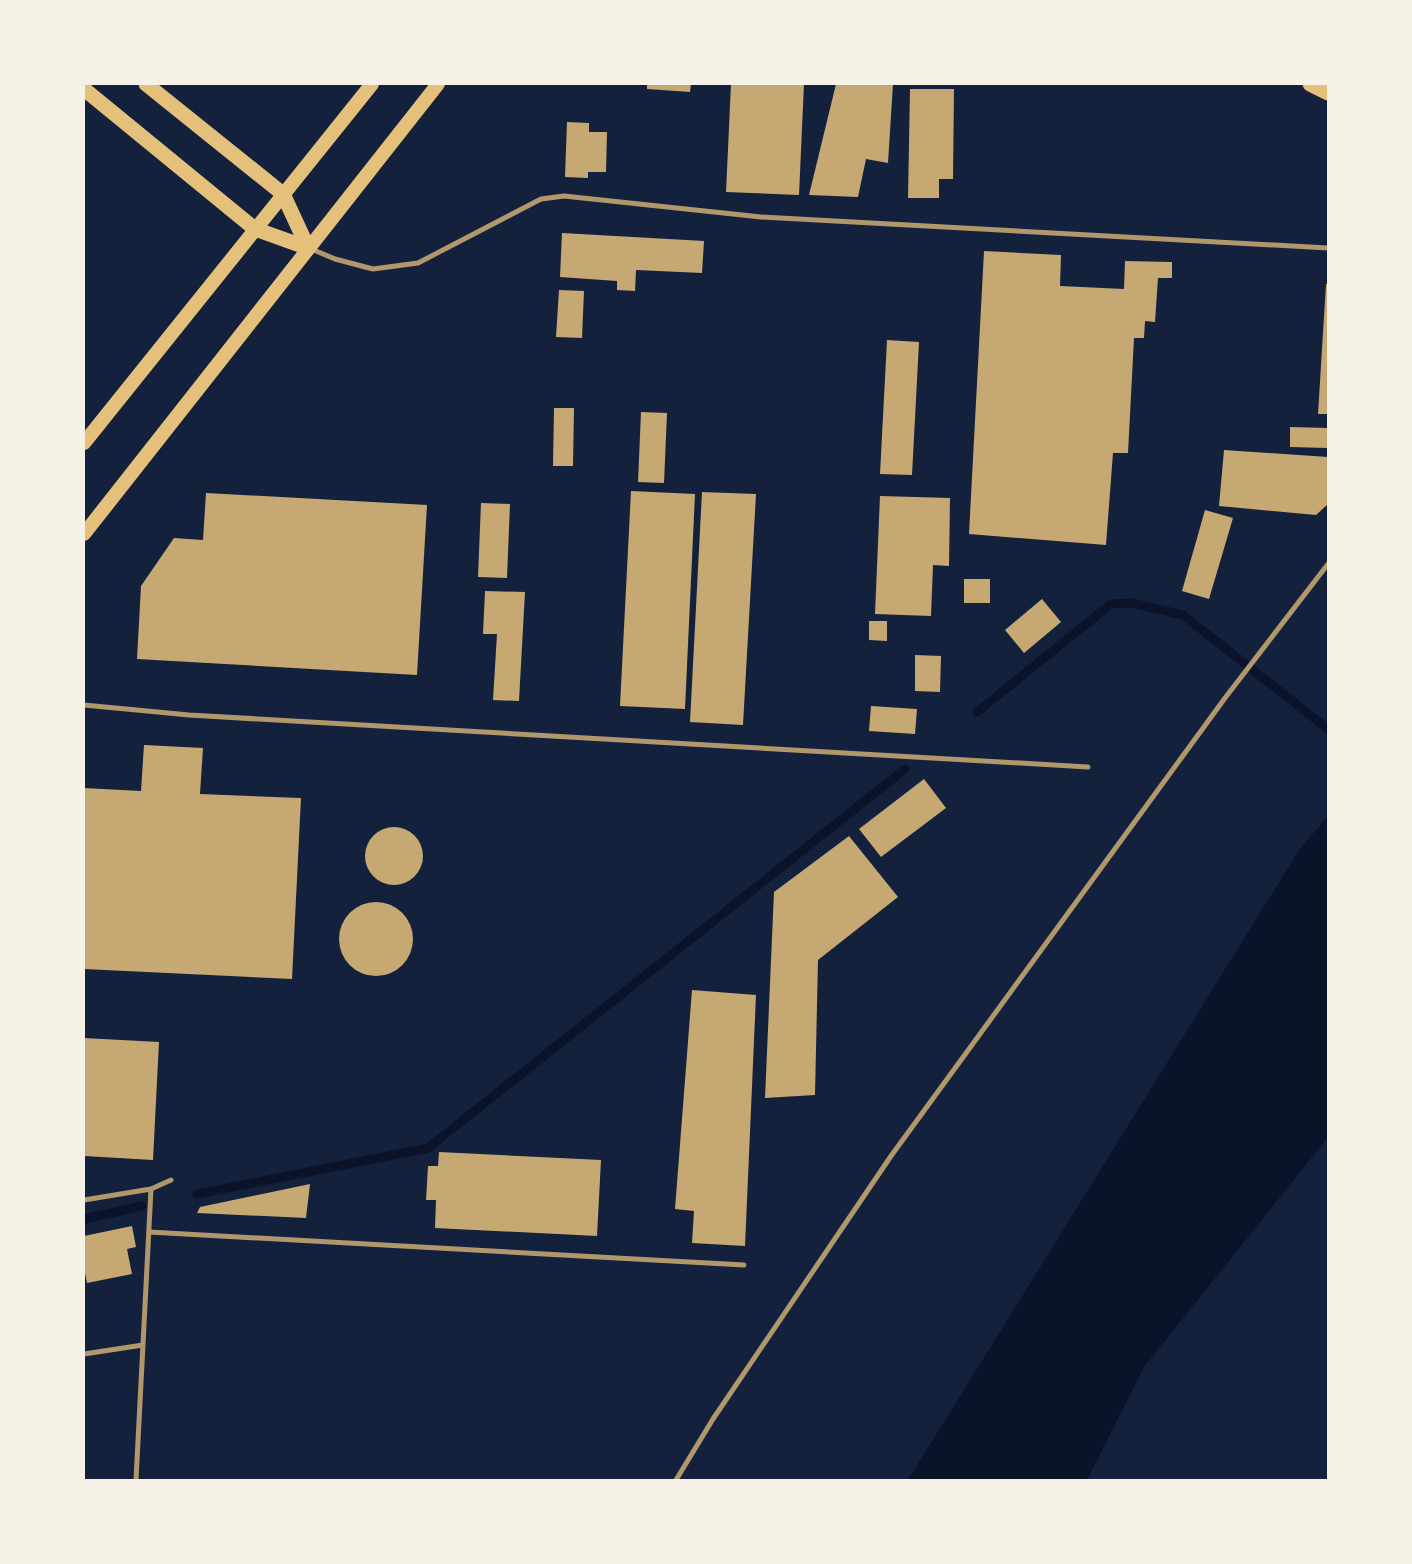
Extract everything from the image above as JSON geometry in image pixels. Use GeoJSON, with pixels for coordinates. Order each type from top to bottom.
{"type":"FeatureCollection","features":[{"type":"Feature","properties":{"kind":"highway"},"geometry":{"type":"LineString","coordinates":[[146,84],[283,194],[308,248]]}},
{"type":"Feature","properties":{"kind":"highway"},"geometry":{"type":"LineString","coordinates":[[84,443],[372,84]]}},
{"type":"Feature","properties":{"kind":"highway"},"geometry":{"type":"LineString","coordinates":[[84,534],[438,84]]}},
{"type":"Feature","properties":{"kind":"highway"},"geometry":{"type":"LineString","coordinates":[[1310,84],[1328,93]]}},
{"type":"Feature","properties":{"kind":"highway"},"geometry":{"type":"LineString","coordinates":[[84,89],[255,229],[308,248]]}},
{"type":"Feature","properties":{"kind":"street"},"geometry":{"type":"LineString","coordinates":[[308,248],[335,259],[373,269],[418,263],[541,199],[564,196],[761,217],[1328,248]]}},
{"type":"Feature","properties":{"kind":"street"},"geometry":{"type":"LineString","coordinates":[[676,1480],[713,1419],[891,1156],[1224,698],[1328,564]]}},
{"type":"Feature","properties":{"kind":"street"},"geometry":{"type":"LineString","coordinates":[[84,705],[188,715],[1088,767]]}},
{"type":"Feature","properties":{"kind":"street"},"geometry":{"type":"LineString","coordinates":[[84,1200],[151,1189],[171,1180]]}},
{"type":"Feature","properties":{"kind":"street"},"geometry":{"type":"LineString","coordinates":[[136,1480],[151,1189]]}},
{"type":"Feature","properties":{"kind":"street"},"geometry":{"type":"LineString","coordinates":[[149,1232],[744,1266]]}},
{"type":"Feature","properties":{"kind":"street"},"geometry":{"type":"LineString","coordinates":[[84,1354],[143,1345]]}},
{"type":"Feature","properties":{"kind":"water"},"geometry":{"type":"Polygon","coordinates":[[[1328,816],[1328,1137],[1144,1367],[1087,1480],[908,1480],[1299,850],[1328,816]]]}},
{"type":"Feature","properties":{"kind":"building"},"geometry":{"type":"Polygon","coordinates":[[[647,84],[691,84],[690,92],[647,89],[647,84]]]}},
{"type":"Feature","properties":{"kind":"building"},"geometry":{"type":"Polygon","coordinates":[[[731,84],[804,84],[799,195],[726,192],[731,84]]]}},
{"type":"Feature","properties":{"kind":"building"},"geometry":{"type":"Polygon","coordinates":[[[836,84],[893,84],[888,163],[866,159],[858,197],[809,195],[836,84]]]}},
{"type":"Feature","properties":{"kind":"building"},"geometry":{"type":"Polygon","coordinates":[[[910,89],[954,89],[953,179],[939,179],[939,198],[908,198],[910,89]]]}},
{"type":"Feature","properties":{"kind":"building"},"geometry":{"type":"Polygon","coordinates":[[[567,122],[589,123],[589,132],[607,132],[606,172],[588,172],[588,178],[565,177],[567,122]]]}},
{"type":"Feature","properties":{"kind":"building"},"geometry":{"type":"Polygon","coordinates":[[[562,233],[704,241],[702,273],[636,270],[635,291],[617,290],[617,281],[560,277],[562,233]]]}},
{"type":"Feature","properties":{"kind":"building"},"geometry":{"type":"Polygon","coordinates":[[[984,251],[1061,255],[1060,286],[1124,289],[1125,261],[1172,262],[1172,278],[1158,278],[1155,322],[1145,321],[1144,338],[1134,338],[1128,453],[1113,453],[1106,545],[969,534],[984,251]]]}},
{"type":"Feature","properties":{"kind":"building"},"geometry":{"type":"Polygon","coordinates":[[[1326,284],[1328,284],[1328,414],[1318,414],[1326,284]]]}},
{"type":"Feature","properties":{"kind":"building"},"geometry":{"type":"Polygon","coordinates":[[[559,290],[584,291],[582,338],[556,337],[559,290]]]}},
{"type":"Feature","properties":{"kind":"building"},"geometry":{"type":"Polygon","coordinates":[[[887,340],[919,342],[912,475],[880,474],[887,340]]]}},
{"type":"Feature","properties":{"kind":"building"},"geometry":{"type":"Polygon","coordinates":[[[554,408],[574,408],[573,466],[553,466],[554,408]]]}},
{"type":"Feature","properties":{"kind":"building"},"geometry":{"type":"Polygon","coordinates":[[[641,412],[667,413],[664,483],[638,482],[641,412]]]}},
{"type":"Feature","properties":{"kind":"building"},"geometry":{"type":"Polygon","coordinates":[[[1290,427],[1328,428],[1328,448],[1290,447],[1290,427]]]}},
{"type":"Feature","properties":{"kind":"building"},"geometry":{"type":"Polygon","coordinates":[[[1224,450],[1328,457],[1327,505],[1316,515],[1219,506],[1224,450]]]}},
{"type":"Feature","properties":{"kind":"building"},"geometry":{"type":"Polygon","coordinates":[[[631,491],[695,494],[685,709],[620,706],[631,491]]]}},
{"type":"Feature","properties":{"kind":"building"},"geometry":{"type":"Polygon","coordinates":[[[702,492],[756,494],[743,725],[690,722],[702,492]]]}},
{"type":"Feature","properties":{"kind":"building"},"geometry":{"type":"Polygon","coordinates":[[[206,493],[427,505],[417,675],[137,659],[141,586],[174,538],[203,540],[206,493]]]}},
{"type":"Feature","properties":{"kind":"building"},"geometry":{"type":"Polygon","coordinates":[[[880,496],[950,498],[949,566],[933,565],[931,616],[875,614],[880,496]]]}},
{"type":"Feature","properties":{"kind":"building"},"geometry":{"type":"Polygon","coordinates":[[[481,503],[510,504],[507,578],[478,577],[481,503]]]}},
{"type":"Feature","properties":{"kind":"building"},"geometry":{"type":"Polygon","coordinates":[[[1205,510],[1233,518],[1209,599],[1182,591],[1205,510]]]}},
{"type":"Feature","properties":{"kind":"building"},"geometry":{"type":"Polygon","coordinates":[[[964,579],[990,579],[990,603],[964,603],[964,579]]]}},
{"type":"Feature","properties":{"kind":"building"},"geometry":{"type":"Polygon","coordinates":[[[485,591],[525,592],[519,701],[493,700],[497,634],[483,634],[485,591]]]}},
{"type":"Feature","properties":{"kind":"building"},"geometry":{"type":"Polygon","coordinates":[[[1042,599],[1061,622],[1024,653],[1005,630],[1042,599]]]}},
{"type":"Feature","properties":{"kind":"building"},"geometry":{"type":"Polygon","coordinates":[[[869,621],[887,621],[887,641],[869,640],[869,621]]]}},
{"type":"Feature","properties":{"kind":"building"},"geometry":{"type":"Polygon","coordinates":[[[915,655],[941,656],[940,692],[915,691],[915,655]]]}},
{"type":"Feature","properties":{"kind":"building"},"geometry":{"type":"Polygon","coordinates":[[[871,706],[917,709],[915,734],[869,731],[871,706]]]}},
{"type":"Feature","properties":{"kind":"building"},"geometry":{"type":"Polygon","coordinates":[[[144,745],[203,748],[200,794],[301,798],[292,979],[84,969],[84,788],[141,791],[144,745]]]}},
{"type":"Feature","properties":{"kind":"building"},"geometry":{"type":"Polygon","coordinates":[[[924,779],[946,808],[881,857],[859,829],[924,779]]]}},
{"type":"Feature","properties":{"kind":"building"},"geometry":{"type":"Polygon","coordinates":[[[394,827],[410,832],[418,840],[423,856],[418,872],[410,880],[394,885],[378,880],[370,872],[365,856],[370,840],[378,832],[394,827]]]}},
{"type":"Feature","properties":{"kind":"building"},"geometry":{"type":"Polygon","coordinates":[[[849,836],[898,897],[818,960],[815,1095],[765,1098],[774,892],[849,836]]]}},
{"type":"Feature","properties":{"kind":"building"},"geometry":{"type":"Polygon","coordinates":[[[376,902],[397,908],[407,918],[413,939],[407,960],[397,970],[376,976],[355,970],[345,960],[339,939],[345,918],[355,908],[376,902]]]}},
{"type":"Feature","properties":{"kind":"building"},"geometry":{"type":"Polygon","coordinates":[[[692,990],[756,995],[745,1246],[692,1243],[694,1211],[675,1209],[692,990]]]}},
{"type":"Feature","properties":{"kind":"building"},"geometry":{"type":"Polygon","coordinates":[[[84,1038],[159,1042],[153,1160],[84,1156],[84,1038]]]}},
{"type":"Feature","properties":{"kind":"building"},"geometry":{"type":"Polygon","coordinates":[[[439,1152],[601,1160],[597,1236],[435,1228],[436,1200],[426,1200],[428,1166],[438,1166],[439,1152]]]}},
{"type":"Feature","properties":{"kind":"building"},"geometry":{"type":"Polygon","coordinates":[[[310,1184],[306,1218],[197,1213],[200,1207],[310,1184]]]}},
{"type":"Feature","properties":{"kind":"building"},"geometry":{"type":"Polygon","coordinates":[[[132,1226],[136,1247],[127,1249],[132,1274],[87,1283],[84,1268],[84,1236],[132,1226]]]}},
{"type":"Feature","properties":{"kind":"waterway"},"geometry":{"type":"LineString","coordinates":[[977,712],[1111,604],[1131,603],[1183,615],[1328,729]]}},
{"type":"Feature","properties":{"kind":"waterway"},"geometry":{"type":"LineString","coordinates":[[197,1194],[428,1148],[905,769]]}},
{"type":"Feature","properties":{"kind":"waterway"},"geometry":{"type":"LineString","coordinates":[[84,1219],[142,1206]]}}]}
